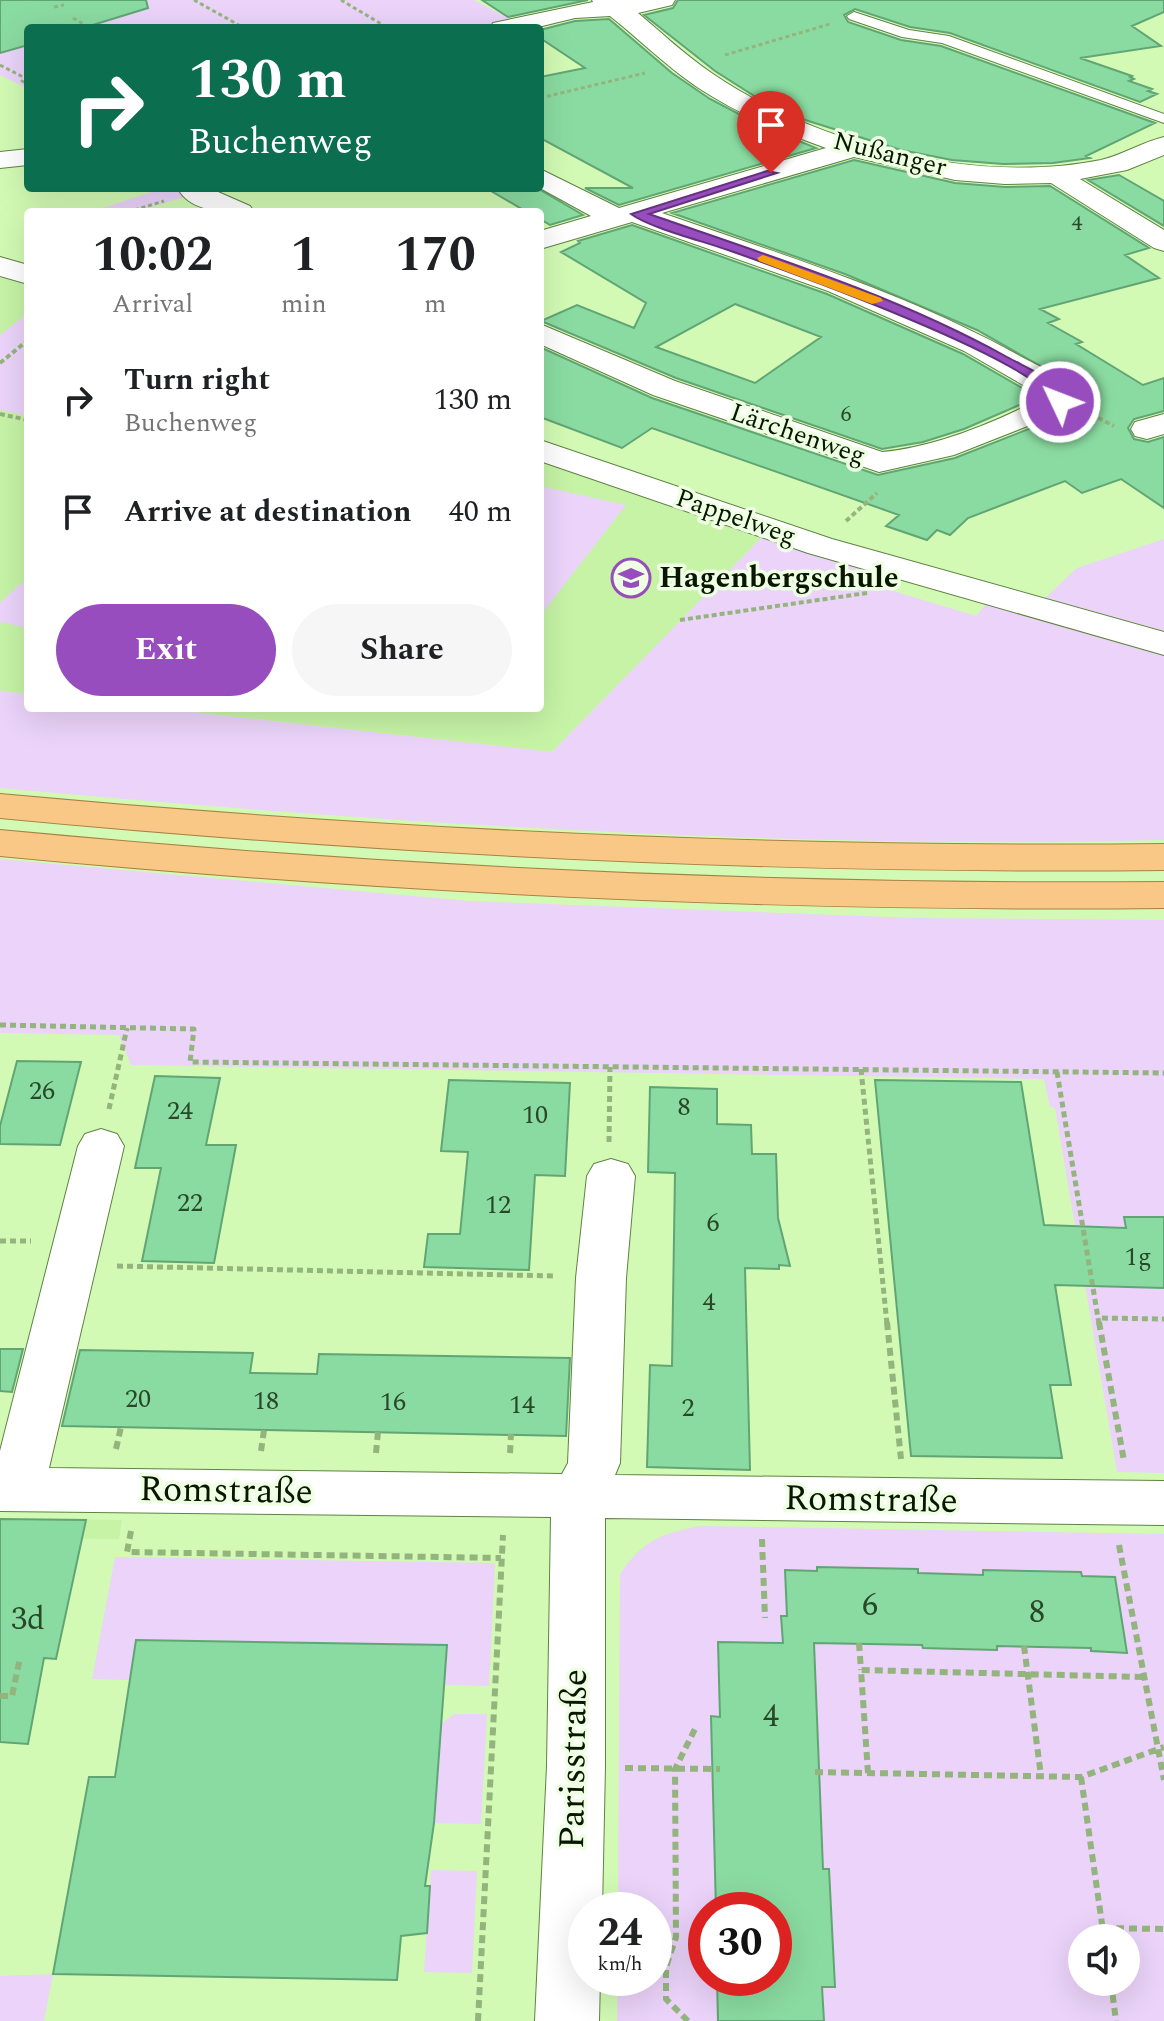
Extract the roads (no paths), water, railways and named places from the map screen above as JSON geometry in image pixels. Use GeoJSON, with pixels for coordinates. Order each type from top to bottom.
{"type":"FeatureCollection","features":[{"type":"Feature","properties":{"kind":"highway"},"geometry":{"type":"LineString","coordinates":[[0,806],[345,836],[575,848],[878,857],[1164,857]]}},
{"type":"Feature","properties":{"kind":"highway"},"geometry":{"type":"LineString","coordinates":[[0,843],[310,871],[604,887],[781,893],[1164,895]]}},
{"type":"Feature","properties":{"kind":"street"},"geometry":{"type":"LineString","coordinates":[[519,24],[609,4],[663,0]]}},
{"type":"Feature","properties":{"kind":"street","name":"Nußanger"},"geometry":{"type":"LineString","coordinates":[[609,4],[685,65],[746,104],[852,149],[980,174],[1057,174],[1101,168],[1164,145]]}},
{"type":"Feature","properties":{"kind":"street"},"geometry":{"type":"LineString","coordinates":[[544,239],[852,149]]}},
{"type":"Feature","properties":{"kind":"street"},"geometry":{"type":"LineString","coordinates":[[1057,174],[1071,186],[1164,242]]}},
{"type":"Feature","properties":{"kind":"street"},"geometry":{"type":"LineString","coordinates":[[544,179],[627,216]]}},
{"type":"Feature","properties":{"kind":"street"},"geometry":{"type":"LineString","coordinates":[[194,192],[231,208]]}},
{"type":"Feature","properties":{"kind":"street","name":"Lärchenweg"},"geometry":{"type":"LineString","coordinates":[[544,335],[664,388],[867,459],[890,462],[925,453],[1060,402],[1061,397],[1052,387],[975,344],[839,285],[627,216]]}},
{"type":"Feature","properties":{"kind":"street"},"geometry":{"type":"LineString","coordinates":[[0,266],[24,274]]}},
{"type":"Feature","properties":{"kind":"street","name":"Pappelweg"},"geometry":{"type":"LineString","coordinates":[[544,451],[820,546],[1164,644]]}},
{"type":"Feature","properties":{"kind":"street","name":"Romstraße"},"geometry":{"type":"LineString","coordinates":[[101,1146],[72,1265],[9,1489],[1164,1503]]}},
{"type":"Feature","properties":{"kind":"street"},"geometry":{"type":"LineString","coordinates":[[578,1496],[594,1463],[601,1278],[611,1176]]}},
{"type":"Feature","properties":{"kind":"street","name":"Parisstraße"},"geometry":{"type":"LineString","coordinates":[[567,2021],[576,1766],[578,1496]]}},
{"type":"Feature","properties":{"kind":"lane"},"geometry":{"type":"LineString","coordinates":[[854,16],[907,34],[944,39],[1164,119]]}},
{"type":"Feature","properties":{"kind":"place","name":"Hagenbergschule"},"geometry":{"type":"Point","coordinates":[631,578]}}]}
